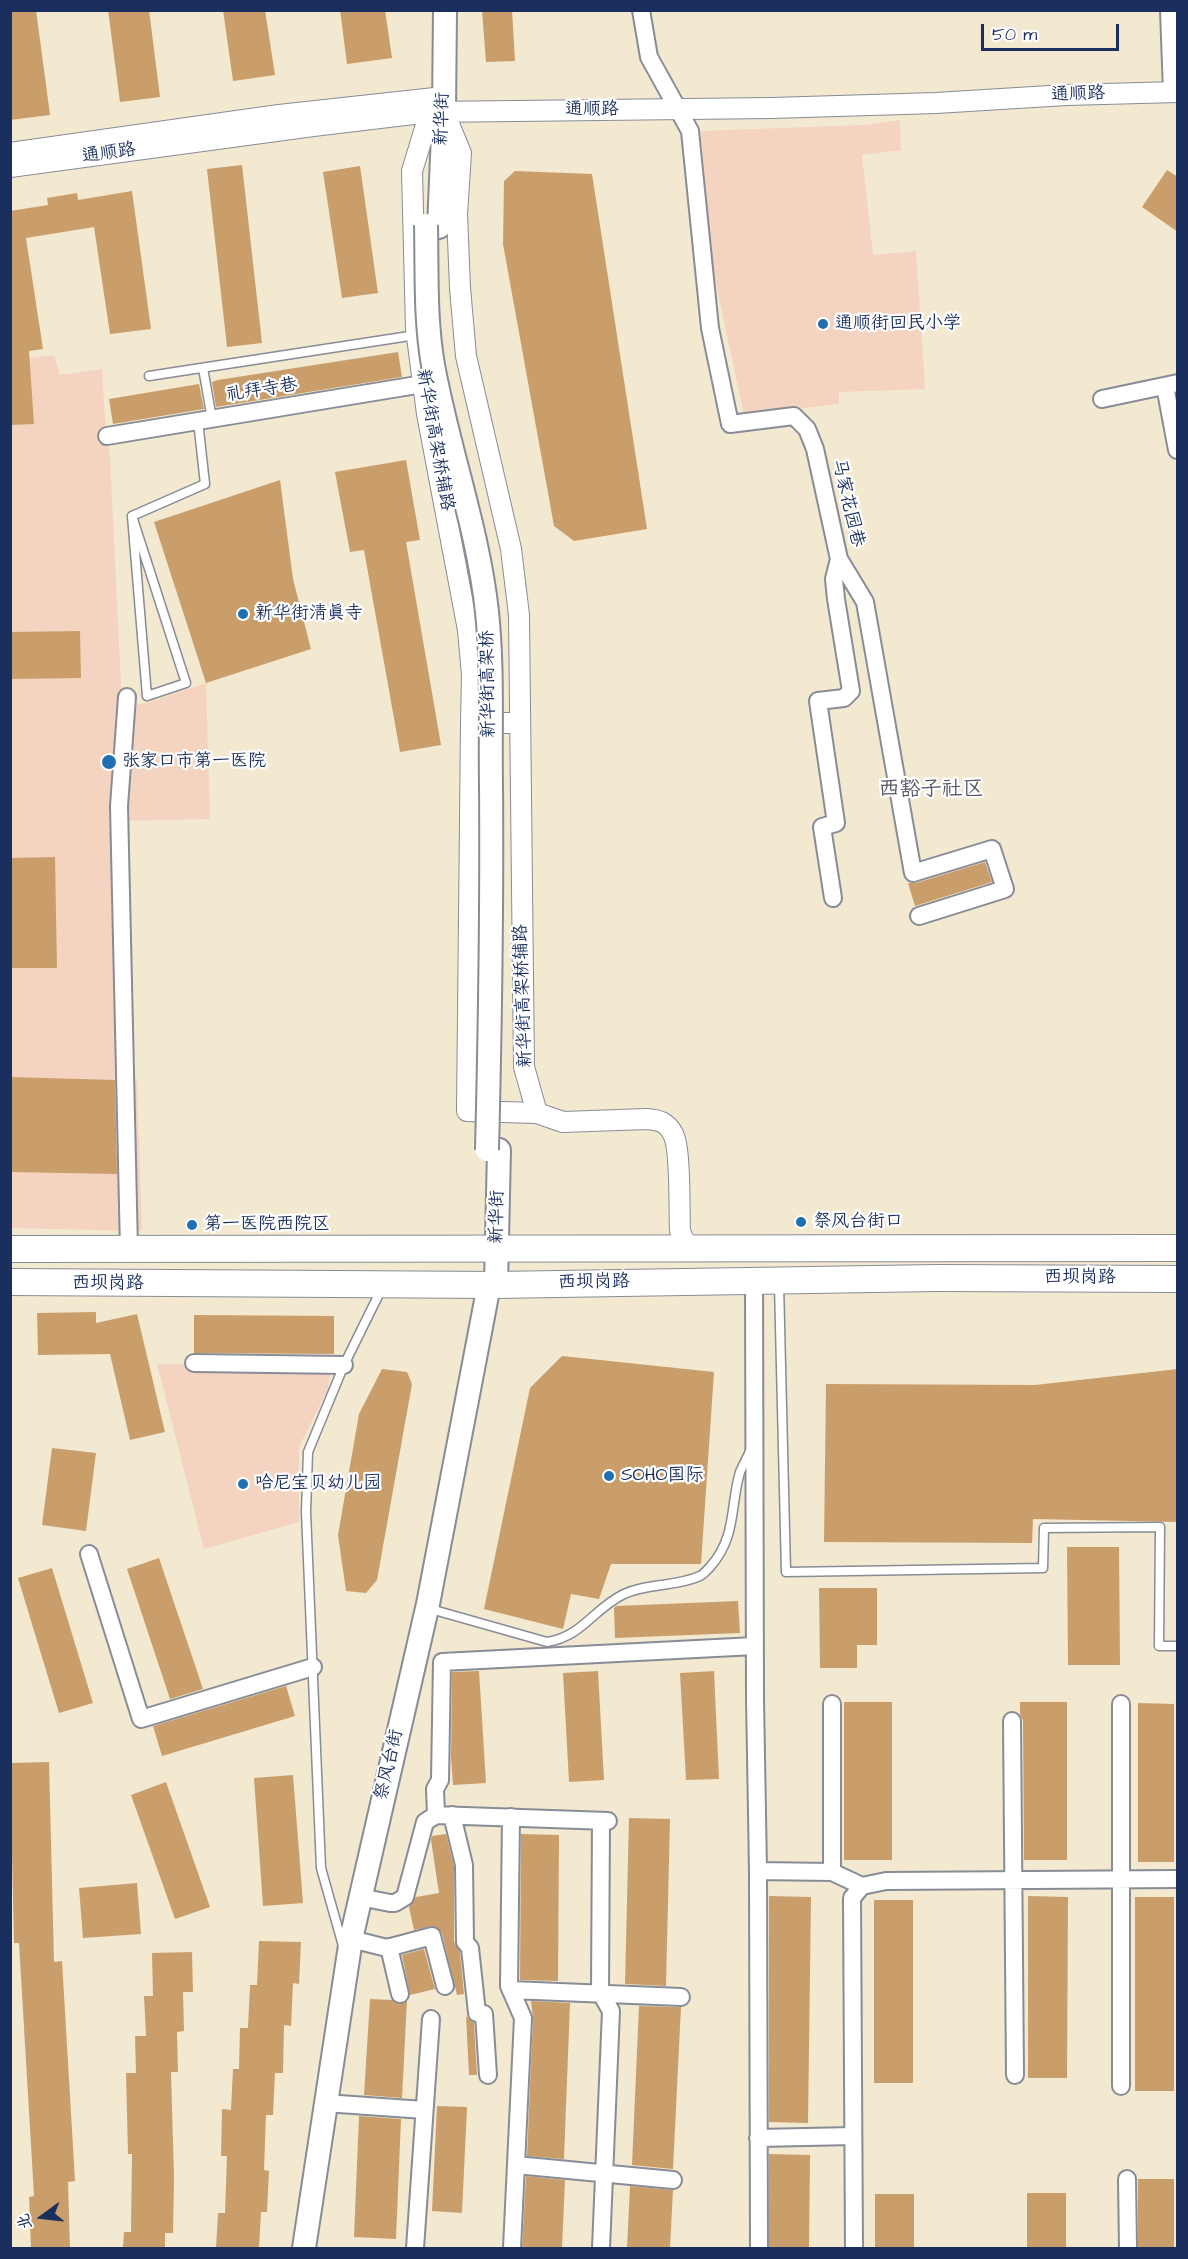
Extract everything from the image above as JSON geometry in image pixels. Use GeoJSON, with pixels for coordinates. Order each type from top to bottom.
{"type":"FeatureCollection","features":[{"type":"Feature","properties":{"kind":"main road","name":"新华街"},"geometry":{"type":"LineString","coordinates":[[431,10],[437,104]]}},
{"type":"Feature","properties":{"kind":"main road","name":"新华街"},"geometry":{"type":"LineString","coordinates":[[433,226],[437,104],[445,10]]}},
{"type":"Feature","properties":{"kind":"main road","name":"新华街高架桥"},"geometry":{"type":"LineString","coordinates":[[433,226],[427,316],[433,363],[442,412],[482,568],[488,614],[493,1150]]}},
{"type":"Feature","properties":{"kind":"main road","name":"新华街"},"geometry":{"type":"LineString","coordinates":[[489,1285],[493,1150]]}},
{"type":"Feature","properties":{"kind":"main road","name":"西坝岗路"},"geometry":{"type":"LineString","coordinates":[[10,1250],[1178,1248]]}},
{"type":"Feature","properties":{"kind":"main road","name":"西坝岗路"},"geometry":{"type":"LineString","coordinates":[[10,1282],[489,1285],[937,1278],[1178,1279]]}},
{"type":"Feature","properties":{"kind":"main road","name":"祭风台街"},"geometry":{"type":"LineString","coordinates":[[304,2248],[351,1938],[427,1608],[489,1285]]}},
{"type":"Feature","properties":{"kind":"street"},"geometry":{"type":"LineString","coordinates":[[641,10],[649,57],[679,109]]}},
{"type":"Feature","properties":{"kind":"street"},"geometry":{"type":"LineString","coordinates":[[1169,10],[1175,92]]}},
{"type":"Feature","properties":{"kind":"street","name":"通顺路"},"geometry":{"type":"LineString","coordinates":[[10,153],[279,115],[437,104],[679,109],[924,103],[1066,94],[1175,92]]}},
{"type":"Feature","properties":{"kind":"street","name":"通顺路"},"geometry":{"type":"LineString","coordinates":[[10,167],[437,104]]}},
{"type":"Feature","properties":{"kind":"street","name":"新华街高架桥辅路"},"geometry":{"type":"LineString","coordinates":[[437,104],[461,153],[458,214],[459,267],[466,357],[511,549],[519,615],[524,1067],[537,1113],[467,1111],[472,675],[468,630],[416,335],[412,249],[412,171],[437,104]]}},
{"type":"Feature","properties":{"kind":"street","name":"马家花园巷"},"geometry":{"type":"LineString","coordinates":[[679,109],[690,131],[710,328],[730,424],[794,416],[807,429],[815,448],[839,559],[865,602],[913,873],[992,849],[1005,889],[919,916]]}},
{"type":"Feature","properties":{"kind":"street","name":"礼拜寺巷"},"geometry":{"type":"LineString","coordinates":[[107,436],[423,384]]}},
{"type":"Feature","properties":{"kind":"street"},"geometry":{"type":"LineString","coordinates":[[1102,399],[1171,385],[1177,450]]}},
{"type":"Feature","properties":{"kind":"street"},"geometry":{"type":"LineString","coordinates":[[833,898],[822,827],[836,824],[818,701],[844,698],[851,691],[834,579],[839,559]]}},
{"type":"Feature","properties":{"kind":"street"},"geometry":{"type":"LineString","coordinates":[[127,697],[119,807],[129,1250]]}},
{"type":"Feature","properties":{"kind":"street"},"geometry":{"type":"LineString","coordinates":[[471,723],[519,723]]}},
{"type":"Feature","properties":{"kind":"street"},"geometry":{"type":"LineString","coordinates":[[537,1113],[563,1122],[646,1119],[660,1120],[667,1126],[674,1135],[677,1149],[680,1231],[683,1239],[691,1248]]}},
{"type":"Feature","properties":{"kind":"street"},"geometry":{"type":"LineString","coordinates":[[759,2248],[755,1439],[767,1280]]}},
{"type":"Feature","properties":{"kind":"street"},"geometry":{"type":"LineString","coordinates":[[194,1363],[344,1365]]}},
{"type":"Feature","properties":{"kind":"street"},"geometry":{"type":"LineString","coordinates":[[89,1554],[141,1719],[313,1667]]}},
{"type":"Feature","properties":{"kind":"street"},"geometry":{"type":"LineString","coordinates":[[488,2075],[484,2014],[477,2013],[470,1948],[465,1942],[464,1865],[435,1789],[440,1780],[442,1662],[755,1646]]}},
{"type":"Feature","properties":{"kind":"street"},"geometry":{"type":"LineString","coordinates":[[832,1704],[832,1872]]}},
{"type":"Feature","properties":{"kind":"street"},"geometry":{"type":"LineString","coordinates":[[1120,2086],[1121,1704]]}},
{"type":"Feature","properties":{"kind":"street"},"geometry":{"type":"LineString","coordinates":[[1012,1721],[1015,2075]]}},
{"type":"Feature","properties":{"kind":"street"},"geometry":{"type":"LineString","coordinates":[[360,1897],[390,1903],[405,1897],[425,1822],[444,1815],[605,1821],[600,1992],[611,2011],[601,2248]]}},
{"type":"Feature","properties":{"kind":"street"},"geometry":{"type":"LineString","coordinates":[[511,1817],[509,1986],[523,2018],[512,2248]]}},
{"type":"Feature","properties":{"kind":"street"},"geometry":{"type":"LineString","coordinates":[[758,1871],[832,1872],[862,1886],[886,1881],[1178,1879]]}},
{"type":"Feature","properties":{"kind":"street"},"geometry":{"type":"LineString","coordinates":[[854,2248],[852,1898],[862,1886]]}},
{"type":"Feature","properties":{"kind":"street"},"geometry":{"type":"LineString","coordinates":[[351,1938],[389,1947],[432,1936],[445,1986]]}},
{"type":"Feature","properties":{"kind":"street"},"geometry":{"type":"LineString","coordinates":[[389,1947],[400,1994]]}},
{"type":"Feature","properties":{"kind":"street"},"geometry":{"type":"LineString","coordinates":[[511,1990],[681,1997]]}},
{"type":"Feature","properties":{"kind":"street"},"geometry":{"type":"LineString","coordinates":[[415,2248],[431,2019]]}},
{"type":"Feature","properties":{"kind":"street"},"geometry":{"type":"LineString","coordinates":[[325,2103],[424,2110]]}},
{"type":"Feature","properties":{"kind":"street"},"geometry":{"type":"LineString","coordinates":[[758,2138],[853,2136]]}},
{"type":"Feature","properties":{"kind":"street"},"geometry":{"type":"LineString","coordinates":[[516,2165],[673,2180]]}},
{"type":"Feature","properties":{"kind":"street"},"geometry":{"type":"LineString","coordinates":[[1128,2179],[1128,2248]]}},
{"type":"Feature","properties":{"kind":"lane"},"geometry":{"type":"LineString","coordinates":[[149,376],[416,335]]}},
{"type":"Feature","properties":{"kind":"lane"},"geometry":{"type":"LineString","coordinates":[[132,516],[205,484],[203,368]]}},
{"type":"Feature","properties":{"kind":"lane"},"geometry":{"type":"LineString","coordinates":[[132,516],[186,683],[147,696],[145,673],[132,516]]}},
{"type":"Feature","properties":{"kind":"lane"},"geometry":{"type":"LineString","coordinates":[[767,1280],[786,1572],[1043,1568],[1044,1528],[1161,1527],[1159,1646],[1178,1646]]}},
{"type":"Feature","properties":{"kind":"lane"},"geometry":{"type":"LineString","coordinates":[[347,1962],[321,1868],[306,1512],[308,1452],[344,1365],[383,1285]]}},
{"type":"Feature","properties":{"kind":"lane"},"geometry":{"type":"LineString","coordinates":[[427,1608],[547,1642],[561,1640],[573,1634],[606,1605],[625,1593],[678,1583],[702,1575],[719,1557],[733,1522],[740,1473],[755,1439]]}},
{"type":"Feature","properties":{"kind":"shaded area","name":"通顺街回民小学"},"geometry":{"type":"Polygon","coordinates":[[[900,120],[901,150],[862,155],[873,255],[916,251],[925,389],[839,392],[839,404],[744,415],[711,260],[701,131],[865,125],[900,120]]]}},
{"type":"Feature","properties":{"kind":"shaded area","name":"张家口市第一医院"},"geometry":{"type":"Polygon","coordinates":[[[54,355],[60,375],[102,369],[110,458],[122,706],[147,703],[206,683],[210,819],[120,821],[126,1078],[137,1081],[142,1231],[11,1228],[11,361],[54,355]]]}},
{"type":"Feature","properties":{"kind":"shaded area","name":"哈尼宝贝幼儿园"},"geometry":{"type":"Polygon","coordinates":[[[157,1364],[331,1367],[328,1389],[299,1447],[299,1522],[204,1549],[157,1364]]]}},
{"type":"Feature","properties":{"kind":"building"},"geometry":{"type":"Polygon","coordinates":[[[10,10],[36,10],[50,115],[10,120],[10,10]]]}},
{"type":"Feature","properties":{"kind":"building"},"geometry":{"type":"Polygon","coordinates":[[[108,10],[149,10],[160,97],[120,102],[108,10]]]}},
{"type":"Feature","properties":{"kind":"building"},"geometry":{"type":"Polygon","coordinates":[[[223,10],[265,10],[275,75],[233,81],[223,10]]]}},
{"type":"Feature","properties":{"kind":"building"},"geometry":{"type":"Polygon","coordinates":[[[340,10],[385,10],[392,58],[347,64],[340,10]]]}},
{"type":"Feature","properties":{"kind":"building"},"geometry":{"type":"Polygon","coordinates":[[[482,10],[512,10],[515,61],[486,62],[482,10]]]}},
{"type":"Feature","properties":{"kind":"building"},"geometry":{"type":"Polygon","coordinates":[[[242,165],[262,343],[227,347],[207,169],[242,165]]]}},
{"type":"Feature","properties":{"kind":"building"},"geometry":{"type":"Polygon","coordinates":[[[360,166],[378,293],[342,298],[323,172],[360,166]]]}},
{"type":"Feature","properties":{"kind":"building"},"geometry":{"type":"Polygon","coordinates":[[[1167,170],[1178,177],[1178,232],[1142,207],[1167,170]]]}},
{"type":"Feature","properties":{"kind":"building"},"geometry":{"type":"Polygon","coordinates":[[[515,171],[592,174],[647,529],[574,541],[554,526],[503,244],[504,181],[515,171]]]}},
{"type":"Feature","properties":{"kind":"building"},"geometry":{"type":"Polygon","coordinates":[[[132,191],[151,329],[110,334],[94,227],[26,238],[43,349],[29,351],[34,424],[10,425],[10,211],[48,205],[47,198],[77,193],[78,200],[132,191]]]}},
{"type":"Feature","properties":{"kind":"building"},"geometry":{"type":"Polygon","coordinates":[[[398,352],[402,377],[216,407],[212,382],[218,380],[398,352]]]}},
{"type":"Feature","properties":{"kind":"building"},"geometry":{"type":"Polygon","coordinates":[[[199,384],[204,409],[113,424],[109,399],[199,384]]]}},
{"type":"Feature","properties":{"kind":"building"},"geometry":{"type":"Polygon","coordinates":[[[406,460],[420,540],[406,542],[441,745],[400,752],[364,550],[350,552],[335,472],[406,460]]]}},
{"type":"Feature","properties":{"kind":"building","name":"新华街清真寺"},"geometry":{"type":"Polygon","coordinates":[[[280,480],[293,579],[311,649],[206,683],[154,522],[280,480]]]}},
{"type":"Feature","properties":{"kind":"building"},"geometry":{"type":"Polygon","coordinates":[[[80,631],[81,678],[10,679],[10,632],[80,631]]]}},
{"type":"Feature","properties":{"kind":"building"},"geometry":{"type":"Polygon","coordinates":[[[55,857],[57,968],[10,968],[10,858],[55,857]]]}},
{"type":"Feature","properties":{"kind":"building"},"geometry":{"type":"Polygon","coordinates":[[[985,862],[992,882],[915,906],[908,883],[916,883],[985,862]]]}},
{"type":"Feature","properties":{"kind":"building"},"geometry":{"type":"Polygon","coordinates":[[[10,1077],[115,1080],[117,1174],[10,1172],[10,1077]]]}},
{"type":"Feature","properties":{"kind":"building"},"geometry":{"type":"Polygon","coordinates":[[[96,1312],[96,1323],[137,1314],[165,1432],[130,1440],[110,1354],[38,1355],[37,1313],[96,1312]]]}},
{"type":"Feature","properties":{"kind":"building"},"geometry":{"type":"Polygon","coordinates":[[[194,1315],[334,1316],[334,1354],[194,1353],[194,1315]]]}},
{"type":"Feature","properties":{"kind":"building","name":"SOHO国际"},"geometry":{"type":"Polygon","coordinates":[[[562,1356],[714,1372],[701,1564],[611,1564],[599,1599],[571,1594],[563,1629],[484,1609],[530,1388],[562,1356]]]}},
{"type":"Feature","properties":{"kind":"building"},"geometry":{"type":"Polygon","coordinates":[[[382,1369],[407,1372],[412,1384],[377,1580],[366,1593],[346,1591],[338,1535],[359,1414],[382,1369]]]}},
{"type":"Feature","properties":{"kind":"building"},"geometry":{"type":"Polygon","coordinates":[[[1178,1369],[1178,1522],[1033,1519],[1032,1543],[824,1542],[826,1384],[1035,1385],[1178,1369]]]}},
{"type":"Feature","properties":{"kind":"building"},"geometry":{"type":"Polygon","coordinates":[[[52,1448],[96,1453],[86,1531],[42,1525],[52,1448]]]}},
{"type":"Feature","properties":{"kind":"building"},"geometry":{"type":"Polygon","coordinates":[[[1067,1547],[1119,1547],[1120,1665],[1068,1665],[1067,1547]]]}},
{"type":"Feature","properties":{"kind":"building"},"geometry":{"type":"Polygon","coordinates":[[[159,1558],[203,1689],[170,1699],[127,1569],[159,1558]]]}},
{"type":"Feature","properties":{"kind":"building"},"geometry":{"type":"Polygon","coordinates":[[[52,1568],[93,1703],[59,1713],[18,1578],[52,1568]]]}},
{"type":"Feature","properties":{"kind":"building"},"geometry":{"type":"Polygon","coordinates":[[[819,1588],[877,1588],[877,1645],[857,1645],[857,1668],[820,1668],[819,1588]]]}},
{"type":"Feature","properties":{"kind":"building"},"geometry":{"type":"Polygon","coordinates":[[[738,1601],[740,1633],[615,1638],[614,1608],[616,1606],[738,1601]]]}},
{"type":"Feature","properties":{"kind":"building"},"geometry":{"type":"Polygon","coordinates":[[[479,1671],[486,1783],[453,1785],[452,1672],[479,1671]]]}},
{"type":"Feature","properties":{"kind":"building"},"geometry":{"type":"Polygon","coordinates":[[[598,1671],[604,1780],[569,1782],[563,1673],[598,1671]]]}},
{"type":"Feature","properties":{"kind":"building"},"geometry":{"type":"Polygon","coordinates":[[[714,1671],[719,1779],[686,1780],[680,1673],[714,1671]]]}},
{"type":"Feature","properties":{"kind":"building"},"geometry":{"type":"Polygon","coordinates":[[[286,1686],[295,1716],[162,1756],[153,1726],[286,1686]]]}},
{"type":"Feature","properties":{"kind":"building"},"geometry":{"type":"Polygon","coordinates":[[[844,1702],[892,1702],[892,1860],[844,1860],[844,1702]]]}},
{"type":"Feature","properties":{"kind":"building"},"geometry":{"type":"Polygon","coordinates":[[[1020,1702],[1067,1702],[1067,1860],[1024,1860],[1023,1721],[1020,1714],[1020,1702]]]}},
{"type":"Feature","properties":{"kind":"building"},"geometry":{"type":"Polygon","coordinates":[[[1138,1703],[1174,1704],[1174,1862],[1138,1862],[1138,1703]]]}},
{"type":"Feature","properties":{"kind":"building"},"geometry":{"type":"Polygon","coordinates":[[[49,1762],[54,1962],[62,1961],[75,2181],[68,2182],[70,2248],[31,2248],[29,2197],[34,2196],[19,1943],[14,1943],[10,1763],[49,1762]]]}},
{"type":"Feature","properties":{"kind":"building"},"geometry":{"type":"Polygon","coordinates":[[[293,1775],[303,1903],[263,1906],[254,1778],[293,1775]]]}},
{"type":"Feature","properties":{"kind":"building"},"geometry":{"type":"Polygon","coordinates":[[[166,1782],[210,1907],[175,1919],[131,1795],[166,1782]]]}},
{"type":"Feature","properties":{"kind":"building"},"geometry":{"type":"Polygon","coordinates":[[[629,1818],[670,1819],[666,1986],[625,1984],[629,1818]]]}},
{"type":"Feature","properties":{"kind":"building"},"geometry":{"type":"Polygon","coordinates":[[[446,1834],[454,1866],[454,1942],[460,1952],[464,1994],[457,1995],[442,1933],[434,1926],[414,1930],[409,1907],[416,1897],[439,1893],[431,1840],[432,1836],[446,1834]]]}},
{"type":"Feature","properties":{"kind":"building"},"geometry":{"type":"Polygon","coordinates":[[[521,1834],[559,1835],[558,1981],[520,1980],[521,1834]]]}},
{"type":"Feature","properties":{"kind":"building"},"geometry":{"type":"Polygon","coordinates":[[[137,1883],[141,1934],[83,1938],[79,1888],[137,1883]]]}},
{"type":"Feature","properties":{"kind":"building"},"geometry":{"type":"Polygon","coordinates":[[[769,1896],[811,1897],[808,2123],[769,2122],[769,1896]]]}},
{"type":"Feature","properties":{"kind":"building"},"geometry":{"type":"Polygon","coordinates":[[[1028,1896],[1068,1897],[1067,2078],[1028,2078],[1028,1896]]]}},
{"type":"Feature","properties":{"kind":"building"},"geometry":{"type":"Polygon","coordinates":[[[1135,1897],[1174,1897],[1174,2091],[1135,2091],[1135,1897]]]}},
{"type":"Feature","properties":{"kind":"building"},"geometry":{"type":"Polygon","coordinates":[[[874,1900],[913,1900],[913,2083],[874,2083],[874,1900]]]}},
{"type":"Feature","properties":{"kind":"building"},"geometry":{"type":"Polygon","coordinates":[[[259,1941],[301,1942],[299,1984],[293,1983],[291,2026],[284,2025],[283,2073],[275,2073],[273,2115],[266,2115],[264,2170],[269,2171],[267,2212],[261,2212],[259,2248],[216,2248],[218,2213],[225,2213],[227,2156],[221,2156],[222,2109],[231,2110],[233,2069],[239,2069],[240,2028],[248,2028],[250,1985],[257,1985],[259,1941]]]}},
{"type":"Feature","properties":{"kind":"building"},"geometry":{"type":"Polygon","coordinates":[[[424,1949],[435,1989],[410,1995],[402,1955],[424,1949]]]}},
{"type":"Feature","properties":{"kind":"building"},"geometry":{"type":"Polygon","coordinates":[[[192,1952],[193,1992],[183,1992],[184,2031],[177,2032],[178,2072],[171,2072],[173,2233],[165,2233],[165,2248],[123,2248],[124,2232],[131,2232],[132,2154],[128,2154],[126,2073],[136,2073],[135,2036],[146,2036],[144,1996],[153,1996],[152,1953],[192,1952]]]}},
{"type":"Feature","properties":{"kind":"building"},"geometry":{"type":"Polygon","coordinates":[[[370,1999],[392,2000],[398,2004],[407,2001],[402,2098],[364,2095],[370,1999]]]}},
{"type":"Feature","properties":{"kind":"building"},"geometry":{"type":"Polygon","coordinates":[[[531,2001],[570,2003],[564,2159],[527,2156],[533,2019],[531,2001]]]}},
{"type":"Feature","properties":{"kind":"building"},"geometry":{"type":"Polygon","coordinates":[[[639,2006],[681,2007],[673,2169],[632,2165],[639,2006]]]}},
{"type":"Feature","properties":{"kind":"building"},"geometry":{"type":"Polygon","coordinates":[[[466,2016],[474,2023],[477,2075],[469,2075],[466,2016]]]}},
{"type":"Feature","properties":{"kind":"building"},"geometry":{"type":"Polygon","coordinates":[[[437,2106],[467,2107],[462,2213],[432,2211],[437,2106]]]}},
{"type":"Feature","properties":{"kind":"building"},"geometry":{"type":"Polygon","coordinates":[[[359,2116],[401,2119],[396,2239],[354,2237],[359,2116]]]}},
{"type":"Feature","properties":{"kind":"building"},"geometry":{"type":"Polygon","coordinates":[[[769,2154],[810,2155],[809,2248],[769,2248],[769,2154]]]}},
{"type":"Feature","properties":{"kind":"building"},"geometry":{"type":"Polygon","coordinates":[[[526,2176],[565,2180],[562,2248],[522,2248],[526,2176]]]}},
{"type":"Feature","properties":{"kind":"building"},"geometry":{"type":"Polygon","coordinates":[[[1138,2179],[1174,2179],[1174,2248],[1138,2248],[1138,2179]]]}},
{"type":"Feature","properties":{"kind":"building"},"geometry":{"type":"Polygon","coordinates":[[[630,2186],[673,2190],[670,2248],[627,2248],[630,2186]]]}},
{"type":"Feature","properties":{"kind":"building"},"geometry":{"type":"Polygon","coordinates":[[[1027,2193],[1066,2193],[1066,2248],[1027,2248],[1027,2193]]]}},
{"type":"Feature","properties":{"kind":"building"},"geometry":{"type":"Polygon","coordinates":[[[875,2194],[914,2194],[914,2248],[875,2248],[875,2194]]]}},
{"type":"Feature","properties":{"kind":"place","name":"通顺街回民小学"},"geometry":{"type":"Point","coordinates":[823,324]}},
{"type":"Feature","properties":{"kind":"place","name":"新华街清真寺"},"geometry":{"type":"Point","coordinates":[243,614]}},
{"type":"Feature","properties":{"kind":"place","name":"张家口市第一医院"},"geometry":{"type":"Point","coordinates":[109,762]}},
{"type":"Feature","properties":{"kind":"place","name":"祭风台街口"},"geometry":{"type":"Point","coordinates":[801,1222]}},
{"type":"Feature","properties":{"kind":"place","name":"第一医院西院区"},"geometry":{"type":"Point","coordinates":[192,1225]}},
{"type":"Feature","properties":{"kind":"place","name":"SOHO国际"},"geometry":{"type":"Point","coordinates":[609,1476]}},
{"type":"Feature","properties":{"kind":"place","name":"哈尼宝贝幼儿园"},"geometry":{"type":"Point","coordinates":[243,1484]}},
{"type":"Feature","properties":{"kind":"district","name":"西豁子社区"},"geometry":{"type":"Point","coordinates":[931,791]}}]}
